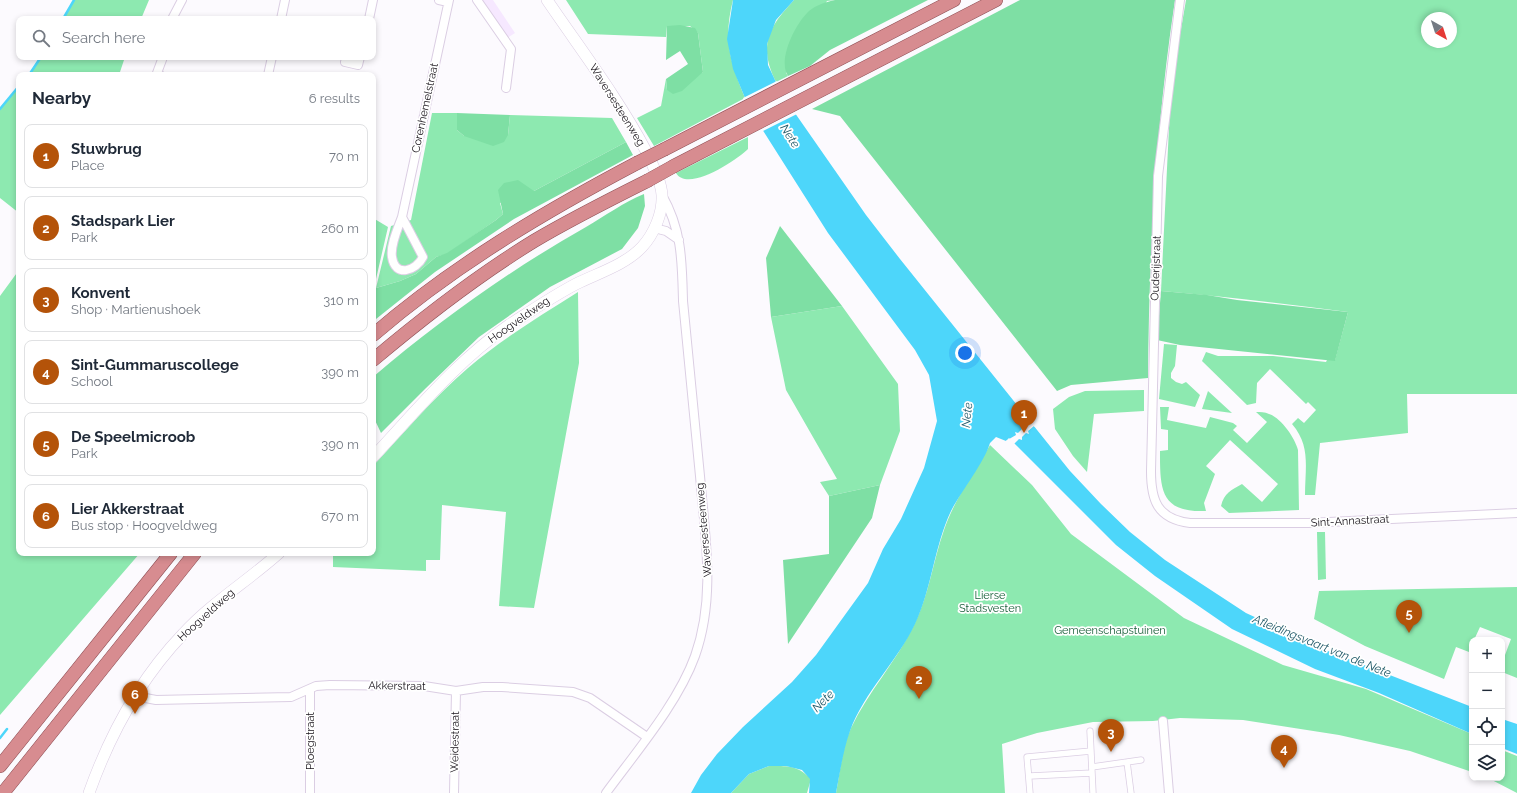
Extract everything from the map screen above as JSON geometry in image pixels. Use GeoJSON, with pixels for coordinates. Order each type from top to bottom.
{"type":"FeatureCollection","features":[{"type":"Feature","properties":{"kind":"highway"},"geometry":{"type":"LineString","coordinates":[[376,333],[447,277],[525,225],[637,163],[954,0]]}},
{"type":"Feature","properties":{"kind":"highway"},"geometry":{"type":"LineString","coordinates":[[376,358],[425,318],[493,268],[563,224],[996,0]]}},
{"type":"Feature","properties":{"kind":"highway"},"geometry":{"type":"LineString","coordinates":[[0,766],[169,556]]}},
{"type":"Feature","properties":{"kind":"highway"},"geometry":{"type":"LineString","coordinates":[[3,793],[193,556]]}},
{"type":"Feature","properties":{"kind":"main road","name":"Waversesteenweg"},"geometry":{"type":"LineString","coordinates":[[547,0],[634,128],[654,166],[662,194]]}},
{"type":"Feature","properties":{"kind":"main road","name":"Hoogveldweg"},"geometry":{"type":"LineString","coordinates":[[376,454],[440,386],[478,350],[508,327],[548,300],[630,257],[642,247],[654,228],[661,209],[662,194]]}},
{"type":"Feature","properties":{"kind":"main road","name":"Hoogveldweg"},"geometry":{"type":"LineString","coordinates":[[89,793],[108,742],[135,696],[160,661],[184,633],[275,556]]}},
{"type":"Feature","properties":{"kind":"street"},"geometry":{"type":"LineString","coordinates":[[174,16],[182,0]]}},
{"type":"Feature","properties":{"kind":"street"},"geometry":{"type":"LineString","coordinates":[[282,16],[285,0]]}},
{"type":"Feature","properties":{"kind":"street"},"geometry":{"type":"LineString","coordinates":[[370,16],[374,0]]}},
{"type":"Feature","properties":{"kind":"street"},"geometry":{"type":"LineString","coordinates":[[439,0],[449,1]]}},
{"type":"Feature","properties":{"kind":"street"},"geometry":{"type":"LineString","coordinates":[[478,0],[510,49],[506,88]]}},
{"type":"Feature","properties":{"kind":"street","name":"Ouderijstraat"},"geometry":{"type":"LineString","coordinates":[[1180,0],[1158,176],[1151,477],[1153,496],[1160,510],[1169,518],[1182,522]]}},
{"type":"Feature","properties":{"kind":"street","name":"Corenhemelstraat"},"geometry":{"type":"LineString","coordinates":[[402,217],[423,257],[420,263],[409,270],[402,270],[395,265],[392,257],[449,1]]}},
{"type":"Feature","properties":{"kind":"street"},"geometry":{"type":"LineString","coordinates":[[157,72],[162,60]]}},
{"type":"Feature","properties":{"kind":"street"},"geometry":{"type":"LineString","coordinates":[[269,72],[271,60]]}},
{"type":"Feature","properties":{"kind":"street"},"geometry":{"type":"LineString","coordinates":[[345,62],[358,65],[359,60]]}},
{"type":"Feature","properties":{"kind":"street","name":"Waversesteenweg"},"geometry":{"type":"LineString","coordinates":[[606,793],[647,737],[684,682],[695,656],[703,629],[707,604],[708,558],[679,240],[674,216],[662,194]]}},
{"type":"Feature","properties":{"kind":"street"},"geometry":{"type":"LineString","coordinates":[[654,228],[666,231],[679,240]]}},
{"type":"Feature","properties":{"kind":"street","name":"Sint-Annastraat"},"geometry":{"type":"LineString","coordinates":[[1182,522],[1308,523],[1517,513]]}},
{"type":"Feature","properties":{"kind":"street","name":"Akkerstraat"},"geometry":{"type":"LineString","coordinates":[[135,696],[156,700],[291,697],[310,689],[330,685],[424,686],[456,691],[482,687],[543,689],[583,694],[647,737]]}},
{"type":"Feature","properties":{"kind":"street","name":"Ploegstraat"},"geometry":{"type":"LineString","coordinates":[[310,689],[310,793]]}},
{"type":"Feature","properties":{"kind":"street","name":"Weidestraat"},"geometry":{"type":"LineString","coordinates":[[454,793],[456,691]]}},
{"type":"Feature","properties":{"kind":"street"},"geometry":{"type":"LineString","coordinates":[[1163,722],[1168,793]]}},
{"type":"Feature","properties":{"kind":"street"},"geometry":{"type":"LineString","coordinates":[[1090,731],[1092,793]]}},
{"type":"Feature","properties":{"kind":"street"},"geometry":{"type":"LineString","coordinates":[[1030,793],[1028,757],[1091,751]]}},
{"type":"Feature","properties":{"kind":"street"},"geometry":{"type":"LineString","coordinates":[[1092,767],[1141,760]]}},
{"type":"Feature","properties":{"kind":"street"},"geometry":{"type":"LineString","coordinates":[[1127,762],[1131,793]]}},
{"type":"Feature","properties":{"kind":"street"},"geometry":{"type":"LineString","coordinates":[[1030,776],[1092,773]]}},
{"type":"Feature","properties":{"kind":"shaded area"},"geometry":{"type":"Polygon","coordinates":[[[482,0],[493,0],[515,33],[507,38],[482,0]]]}},
{"type":"Feature","properties":{"kind":"green space"},"geometry":{"type":"Polygon","coordinates":[[[74,0],[149,0],[142,16],[65,16],[74,0]]]}},
{"type":"Feature","properties":{"kind":"green space"},"geometry":{"type":"Polygon","coordinates":[[[566,0],[733,0],[728,39],[735,73],[745,98],[654,146],[637,118],[661,106],[666,79],[667,90],[703,72],[698,33],[690,26],[667,26],[666,37],[588,34],[566,0]]]}},
{"type":"Feature","properties":{"kind":"green space"},"geometry":{"type":"Polygon","coordinates":[[[794,0],[835,0],[827,1],[786,73],[788,76],[776,82],[768,58],[768,38],[778,19],[794,0]]]}},
{"type":"Feature","properties":{"kind":"green space"},"geometry":{"type":"Polygon","coordinates":[[[835,0],[928,0],[830,50],[810,66],[788,76],[785,69],[786,51],[794,32],[809,11],[821,4],[835,0]]]}},
{"type":"Feature","properties":{"kind":"green space"},"geometry":{"type":"Polygon","coordinates":[[[1020,0],[1175,0],[1168,47],[1158,141],[1150,283],[1148,378],[1071,385],[1057,391],[840,116],[812,109],[1020,0]]]}},
{"type":"Feature","properties":{"kind":"green space"},"geometry":{"type":"Polygon","coordinates":[[[1186,0],[1517,0],[1517,394],[1407,394],[1408,433],[1320,443],[1315,495],[1305,495],[1306,458],[1302,441],[1292,424],[1298,418],[1304,423],[1316,410],[1308,402],[1306,404],[1270,369],[1257,383],[1256,403],[1247,405],[1202,361],[1206,352],[1218,356],[1273,356],[1326,362],[1327,360],[1335,360],[1348,312],[1161,291],[1171,87],[1186,0]]]}},
{"type":"Feature","properties":{"kind":"green space"},"geometry":{"type":"Polygon","coordinates":[[[680,25],[695,28],[698,33],[703,72],[682,91],[673,94],[667,90],[666,79],[688,64],[680,51],[666,60],[667,26],[680,25]]]}},
{"type":"Feature","properties":{"kind":"green space"},"geometry":{"type":"Polygon","coordinates":[[[39,60],[124,60],[120,72],[31,72],[39,60]]]}},
{"type":"Feature","properties":{"kind":"green space"},"geometry":{"type":"Polygon","coordinates":[[[16,90],[16,211],[0,198],[0,109],[16,90]]]}},
{"type":"Feature","properties":{"kind":"green space"},"geometry":{"type":"Polygon","coordinates":[[[432,113],[457,113],[457,130],[464,136],[508,135],[510,115],[612,118],[626,142],[534,191],[500,203],[503,214],[447,254],[436,257],[416,274],[400,281],[376,288],[391,226],[411,220],[432,113]]]}},
{"type":"Feature","properties":{"kind":"green space"},"geometry":{"type":"Polygon","coordinates":[[[457,113],[510,115],[508,135],[504,142],[493,146],[464,136],[457,130],[457,113]]]}},
{"type":"Feature","properties":{"kind":"green space"},"geometry":{"type":"Polygon","coordinates":[[[748,137],[748,149],[724,167],[712,173],[691,179],[682,178],[676,173],[748,137]]]}},
{"type":"Feature","properties":{"kind":"green space"},"geometry":{"type":"Polygon","coordinates":[[[626,142],[633,155],[514,219],[435,272],[376,319],[376,288],[400,281],[416,274],[436,257],[447,253],[496,220],[503,214],[498,190],[504,183],[518,180],[534,191],[626,142]]]}},
{"type":"Feature","properties":{"kind":"green space"},"geometry":{"type":"Polygon","coordinates":[[[644,194],[645,206],[638,228],[622,249],[550,287],[479,337],[381,433],[376,422],[376,374],[450,316],[503,278],[629,201],[644,194]]]}},
{"type":"Feature","properties":{"kind":"green space"},"geometry":{"type":"Polygon","coordinates":[[[376,220],[388,227],[376,279],[376,220]]]}},
{"type":"Feature","properties":{"kind":"green space"},"geometry":{"type":"Polygon","coordinates":[[[780,226],[842,306],[771,317],[766,258],[780,226]]]}},
{"type":"Feature","properties":{"kind":"green space"},"geometry":{"type":"Polygon","coordinates":[[[16,274],[16,556],[137,556],[0,715],[0,296],[16,274]]]}},
{"type":"Feature","properties":{"kind":"green space"},"geometry":{"type":"Polygon","coordinates":[[[1161,291],[1348,312],[1335,361],[1180,345],[1157,340],[1161,291]]]}},
{"type":"Feature","properties":{"kind":"green space"},"geometry":{"type":"Polygon","coordinates":[[[578,292],[579,363],[534,608],[499,606],[506,512],[442,505],[440,560],[426,560],[426,571],[333,567],[333,556],[376,556],[376,463],[455,379],[481,357],[535,319],[578,292]]]}},
{"type":"Feature","properties":{"kind":"green space"},"geometry":{"type":"Polygon","coordinates":[[[842,306],[898,384],[900,431],[880,485],[829,496],[820,482],[837,479],[786,390],[771,317],[842,306]]]}},
{"type":"Feature","properties":{"kind":"green space"},"geometry":{"type":"Polygon","coordinates":[[[1164,344],[1177,345],[1175,366],[1171,373],[1171,378],[1182,384],[1186,382],[1200,395],[1195,407],[1159,399],[1164,344]]]}},
{"type":"Feature","properties":{"kind":"green space"},"geometry":{"type":"Polygon","coordinates":[[[1144,390],[1144,411],[1094,414],[1087,472],[1073,456],[1055,429],[1053,409],[1069,397],[1085,391],[1144,390]]]}},
{"type":"Feature","properties":{"kind":"green space"},"geometry":{"type":"Polygon","coordinates":[[[1208,391],[1232,413],[1202,409],[1208,391]]]}},
{"type":"Feature","properties":{"kind":"green space"},"geometry":{"type":"Polygon","coordinates":[[[1160,407],[1169,407],[1167,420],[1206,428],[1210,417],[1233,423],[1237,426],[1233,430],[1247,443],[1267,422],[1256,412],[1274,416],[1287,429],[1298,450],[1299,510],[1229,513],[1221,506],[1226,495],[1231,490],[1242,484],[1262,502],[1278,484],[1230,440],[1206,466],[1215,474],[1204,503],[1206,511],[1191,511],[1179,508],[1171,503],[1162,487],[1160,451],[1168,450],[1168,430],[1161,429],[1160,407]]]}},
{"type":"Feature","properties":{"kind":"green space"},"geometry":{"type":"Polygon","coordinates":[[[990,445],[1032,485],[1071,534],[1184,618],[1283,665],[1366,689],[1469,733],[1469,771],[1410,751],[1339,735],[1243,720],[1180,718],[1153,721],[1093,722],[1037,733],[1002,744],[1005,793],[836,793],[843,752],[851,728],[865,702],[899,652],[914,625],[927,590],[948,519],[959,497],[990,445]]]}},
{"type":"Feature","properties":{"kind":"green space"},"geometry":{"type":"Polygon","coordinates":[[[880,485],[872,518],[788,644],[783,560],[829,554],[829,496],[880,485]]]}},
{"type":"Feature","properties":{"kind":"green space"},"geometry":{"type":"Polygon","coordinates":[[[1317,532],[1325,532],[1326,579],[1318,580],[1317,532]]]}},
{"type":"Feature","properties":{"kind":"green space"},"geometry":{"type":"Polygon","coordinates":[[[1517,587],[1517,678],[1505,673],[1505,655],[1511,639],[1480,627],[1475,637],[1469,637],[1469,652],[1456,647],[1444,679],[1365,646],[1314,619],[1319,591],[1517,587]]]}},
{"type":"Feature","properties":{"kind":"green space"},"geometry":{"type":"Polygon","coordinates":[[[1505,751],[1517,756],[1517,793],[1494,781],[1505,781],[1505,751]]]}},
{"type":"Feature","properties":{"kind":"green space"},"geometry":{"type":"Polygon","coordinates":[[[769,766],[792,767],[806,774],[811,779],[807,793],[731,793],[749,774],[769,766]]]}},
{"type":"Feature","properties":{"kind":"water","name":"Nete"},"geometry":{"type":"Polygon","coordinates":[[[733,0],[794,0],[776,20],[767,44],[768,65],[781,93],[866,215],[900,259],[1070,471],[1130,532],[1165,560],[1246,613],[1328,651],[1469,706],[1469,733],[1379,693],[1315,669],[1232,629],[1155,576],[1116,545],[1009,438],[1006,441],[996,437],[990,443],[978,468],[951,511],[945,525],[921,610],[908,638],[872,690],[856,717],[845,746],[836,793],[809,793],[810,779],[802,770],[786,766],[769,766],[749,774],[731,793],[691,793],[701,775],[717,754],[743,727],[792,682],[816,655],[868,583],[883,549],[901,519],[924,468],[937,421],[929,375],[915,350],[828,233],[750,110],[733,69],[727,39],[733,0]]]}},
{"type":"Feature","properties":{"kind":"water"},"geometry":{"type":"Polygon","coordinates":[[[1505,720],[1517,724],[1517,754],[1505,749],[1505,720]]]}},
{"type":"Feature","properties":{"kind":"pier"},"geometry":{"type":"Polygon","coordinates":[[[777,81],[797,114],[761,132],[748,111],[743,98],[777,81]]]}},
{"type":"Feature","properties":{"kind":"pier"},"geometry":{"type":"Polygon","coordinates":[[[1030,418],[1037,426],[1034,426],[1028,431],[1029,434],[1026,433],[1022,437],[1022,440],[1019,439],[1014,444],[1014,447],[1008,441],[1004,442],[1016,435],[1015,432],[1018,433],[1022,429],[1021,426],[1024,427],[1029,422],[1028,420],[1030,418]]]}},
{"type":"Feature","properties":{"kind":"waterway"},"geometry":{"type":"LineString","coordinates":[[65,16],[74,0]]}},
{"type":"Feature","properties":{"kind":"waterway"},"geometry":{"type":"LineString","coordinates":[[31,72],[39,60]]}},
{"type":"Feature","properties":{"kind":"waterway"},"geometry":{"type":"LineString","coordinates":[[0,109],[16,90]]}},
{"type":"Feature","properties":{"kind":"waterway"},"geometry":{"type":"LineString","coordinates":[[0,738],[7,729]]}},
{"type":"Feature","properties":{"kind":"place","name":"Stuwbrug"},"geometry":{"type":"Point","coordinates":[1024,433]}},
{"type":"Feature","properties":{"kind":"place","name":"De Speelmicroob"},"geometry":{"type":"Point","coordinates":[1409,633]}},
{"type":"Feature","properties":{"kind":"place","name":"Stadspark Lier"},"geometry":{"type":"Point","coordinates":[919,699]}},
{"type":"Feature","properties":{"kind":"place","name":"Lier Akkerstraat"},"geometry":{"type":"Point","coordinates":[135,714]}},
{"type":"Feature","properties":{"kind":"place","name":"Konvent"},"geometry":{"type":"Point","coordinates":[1111,752]}},
{"type":"Feature","properties":{"kind":"place","name":"Sint-Gummaruscollege"},"geometry":{"type":"Point","coordinates":[1284,768]}},
{"type":"Feature","properties":{"kind":"park label","name":"Lierse Stadsvesten"},"geometry":{"type":"Point","coordinates":[990,601]}},
{"type":"Feature","properties":{"kind":"park label","name":"Gemeenschapstuinen"},"geometry":{"type":"Point","coordinates":[1110,630]}},
{"type":"Feature","properties":{"kind":"water label","name":"Afleidingsvaart van de Nete"},"geometry":{"type":"Point","coordinates":[1322,646]}}]}
